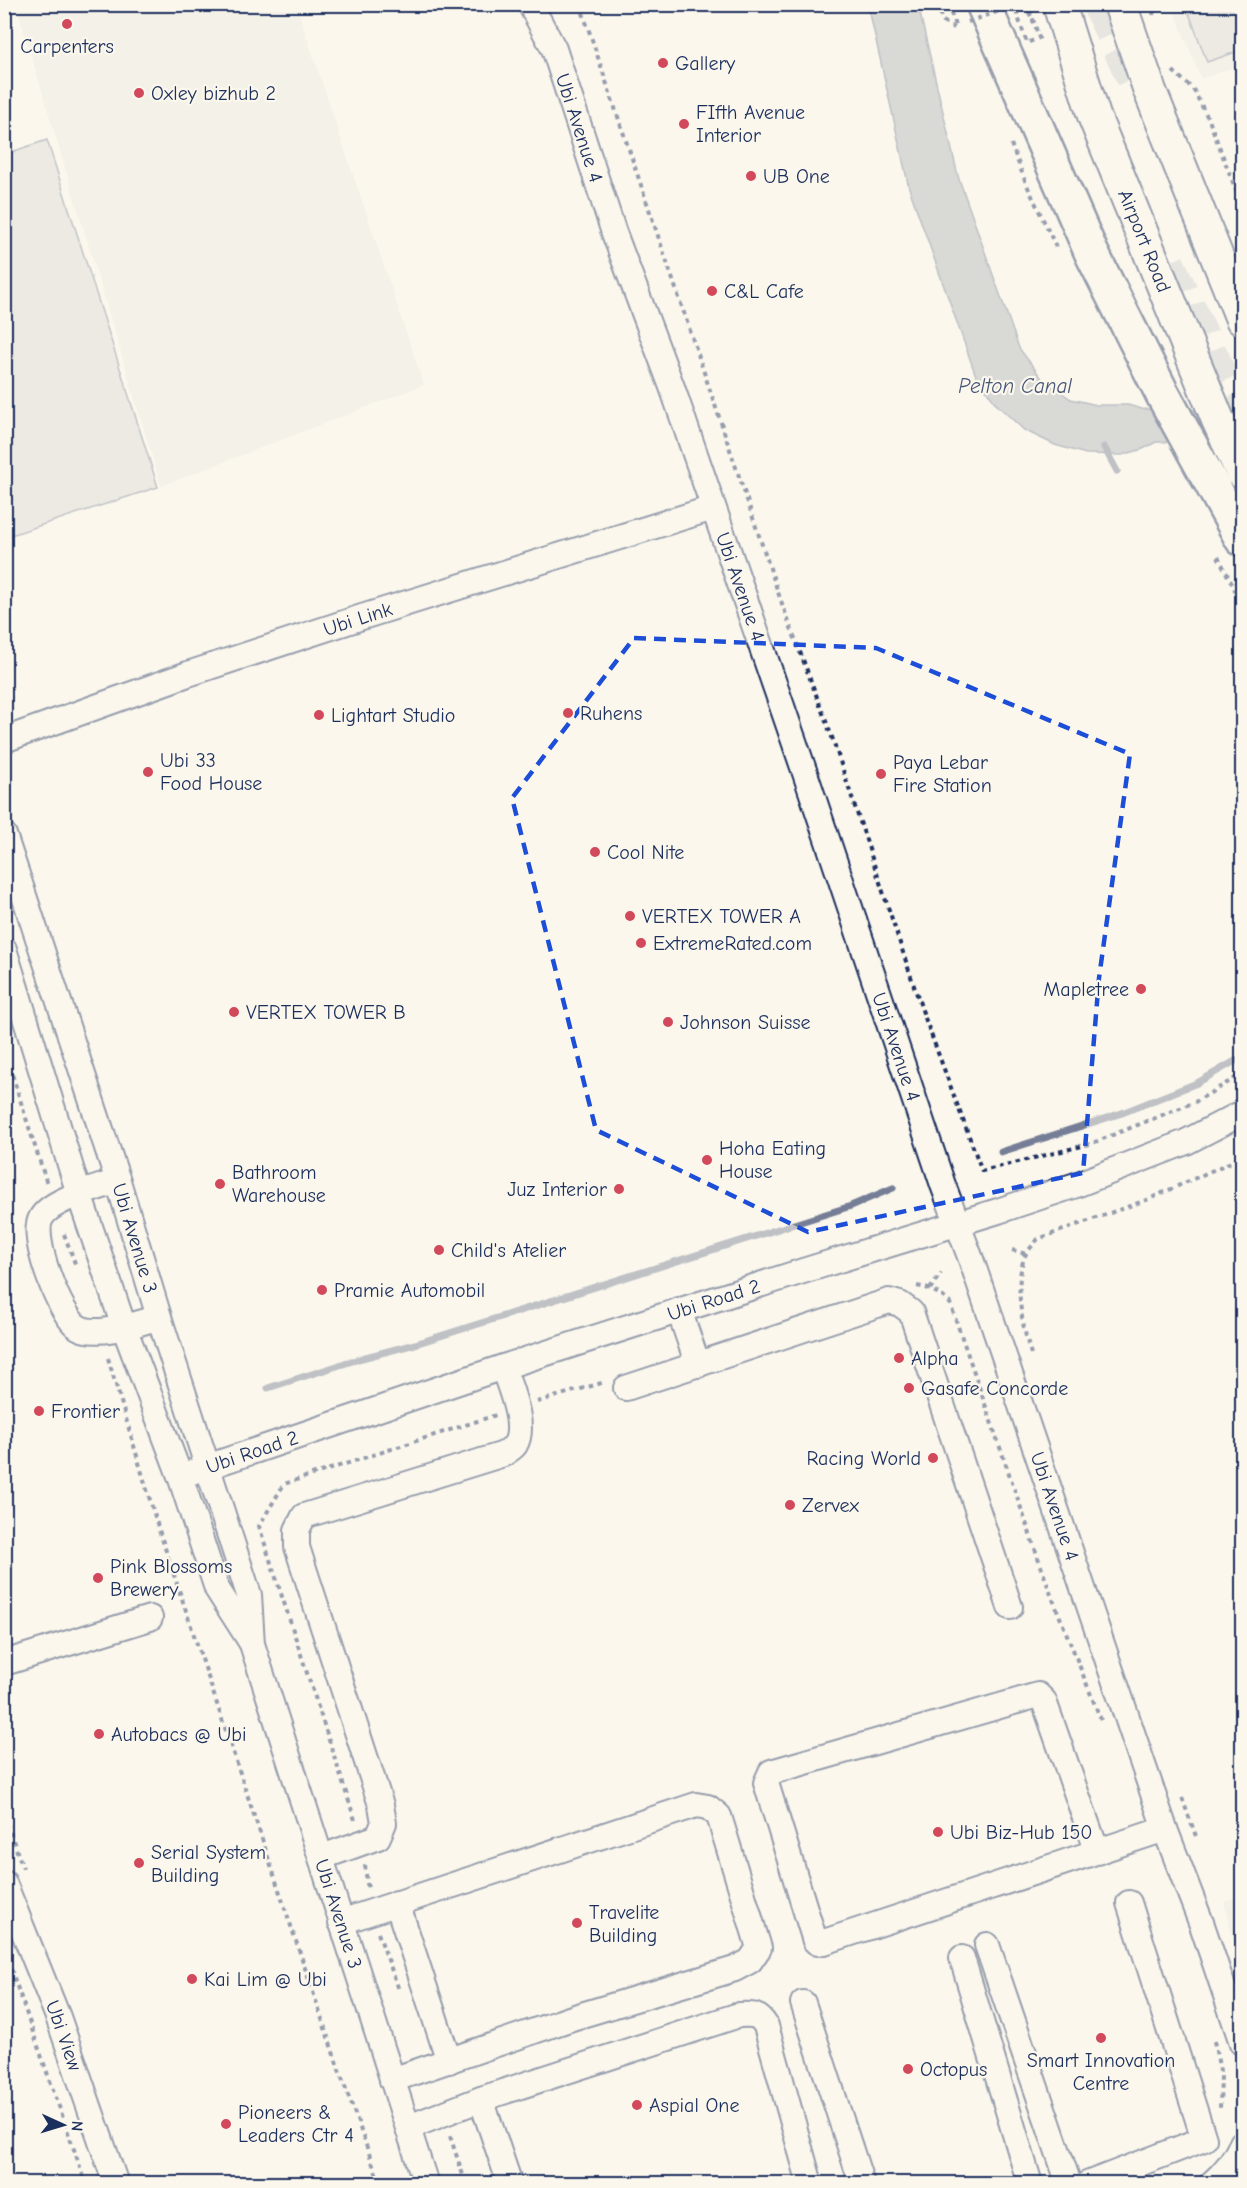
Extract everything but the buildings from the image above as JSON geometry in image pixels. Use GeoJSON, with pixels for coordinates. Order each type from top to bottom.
{"type":"FeatureCollection","features":[{"type":"Feature","properties":{"kind":"highway"},"geometry":{"type":"LineString","coordinates":[[976,13],[1162,393],[1242,539]]}},
{"type":"Feature","properties":{"kind":"main road","name":"Airport Road"},"geometry":{"type":"LineString","coordinates":[[1059,4],[1094,116],[1218,420],[1242,472]]}},
{"type":"Feature","properties":{"kind":"main road"},"geometry":{"type":"LineString","coordinates":[[1120,4],[1150,91],[1242,319]]}},
{"type":"Feature","properties":{"kind":"street","name":"Ubi Avenue 4"},"geometry":{"type":"LineString","coordinates":[[530,4],[554,49],[614,233],[672,387],[1165,1828],[1236,2001],[1242,2043]]}},
{"type":"Feature","properties":{"kind":"street","name":"Ubi Avenue 4"},"geometry":{"type":"LineString","coordinates":[[548,4],[554,49]]}},
{"type":"Feature","properties":{"kind":"street","name":"Ubi Link"},"geometry":{"type":"LineString","coordinates":[[4,740],[188,674],[362,617],[713,508]]}},
{"type":"Feature","properties":{"kind":"street","name":"Ubi Avenue 3"},"geometry":{"type":"LineString","coordinates":[[4,835],[118,1181],[159,1317],[249,1595],[252,1644]]}},
{"type":"Feature","properties":{"kind":"street","name":"Ubi Avenue 3"},"geometry":{"type":"LineString","coordinates":[[4,949],[124,1327],[180,1476],[217,1589],[252,1644],[426,2184]]}},
{"type":"Feature","properties":{"kind":"street","name":"Ubi Road 2"},"geometry":{"type":"LineString","coordinates":[[180,1476],[503,1367],[679,1310],[958,1225],[1076,1185],[1186,1142],[1242,1113]]}},
{"type":"Feature","properties":{"kind":"street"},"geometry":{"type":"LineString","coordinates":[[118,1181],[54,1206],[41,1218],[38,1232],[40,1250],[60,1303],[77,1327],[100,1330],[124,1327],[159,1317]]}},
{"type":"Feature","properties":{"kind":"street"},"geometry":{"type":"LineString","coordinates":[[616,1385],[698,1365],[889,1301],[900,1304],[911,1312],[1010,1607]]}},
{"type":"Feature","properties":{"kind":"street"},"geometry":{"type":"LineString","coordinates":[[679,1310],[698,1365]]}},
{"type":"Feature","properties":{"kind":"street"},"geometry":{"type":"LineString","coordinates":[[322,1857],[378,1837],[384,1823],[381,1805],[297,1546],[297,1530],[304,1516],[504,1454],[515,1445],[519,1431],[517,1408],[503,1367]]}},
{"type":"Feature","properties":{"kind":"street"},"geometry":{"type":"LineString","coordinates":[[4,1663],[150,1618]]}},
{"type":"Feature","properties":{"kind":"street"},"geometry":{"type":"LineString","coordinates":[[1097,1852],[1044,1701],[1038,1695],[771,1772],[767,1778],[766,1783],[815,1941],[818,1943],[1097,1852],[1165,1828]]}},
{"type":"Feature","properties":{"kind":"street"},"geometry":{"type":"LineString","coordinates":[[342,1922],[696,1805],[708,1807],[719,1816],[759,1948],[750,1961],[735,1969],[575,2017],[392,2080]]}},
{"type":"Feature","properties":{"kind":"street","name":"Ubi View"},"geometry":{"type":"LineString","coordinates":[[5,1886],[58,2017],[116,2184]]}},
{"type":"Feature","properties":{"kind":"street"},"geometry":{"type":"LineString","coordinates":[[397,1903],[449,2061]]}},
{"type":"Feature","properties":{"kind":"street"},"geometry":{"type":"LineString","coordinates":[[1087,2184],[1204,2139],[1129,1903]]}},
{"type":"Feature","properties":{"kind":"street"},"geometry":{"type":"LineString","coordinates":[[987,1945],[1069,2184]]}},
{"type":"Feature","properties":{"kind":"street"},"geometry":{"type":"LineString","coordinates":[[962,1958],[1030,2184]]}},
{"type":"Feature","properties":{"kind":"street"},"geometry":{"type":"LineString","coordinates":[[803,2003],[862,2184]]}},
{"type":"Feature","properties":{"kind":"street"},"geometry":{"type":"LineString","coordinates":[[409,2127],[481,2099],[739,2015],[752,2014],[761,2017],[766,2026],[810,2184]]}},
{"type":"Feature","properties":{"kind":"street"},"geometry":{"type":"LineString","coordinates":[[481,2099],[510,2184]]}},
{"type":"Feature","properties":{"kind":"street"},"geometry":{"type":"LineString","coordinates":[[1211,2184],[1221,2176],[1237,2156],[1242,2143]]}},
{"type":"Feature","properties":{"kind":"path"},"geometry":{"type":"LineString","coordinates":[[580,4],[777,590],[833,740],[922,1010],[982,1171],[1090,1144],[1195,1102],[1242,1074]]}},
{"type":"Feature","properties":{"kind":"path"},"geometry":{"type":"LineString","coordinates":[[937,4],[942,21],[956,29],[948,4]]}},
{"type":"Feature","properties":{"kind":"path"},"geometry":{"type":"LineString","coordinates":[[976,13],[1019,4]]}},
{"type":"Feature","properties":{"kind":"path"},"geometry":{"type":"LineString","coordinates":[[1017,11],[1027,43],[1039,38],[1028,4]]}},
{"type":"Feature","properties":{"kind":"path"},"geometry":{"type":"LineString","coordinates":[[1152,21],[1155,4]]}},
{"type":"Feature","properties":{"kind":"path"},"geometry":{"type":"LineString","coordinates":[[1171,69],[1193,89],[1209,120],[1242,206]]}},
{"type":"Feature","properties":{"kind":"path"},"geometry":{"type":"LineString","coordinates":[[4,1049],[54,1206],[77,1268]]}},
{"type":"Feature","properties":{"kind":"path"},"geometry":{"type":"LineString","coordinates":[[1033,1361],[1023,1328],[1020,1280],[1026,1254],[1038,1239],[1149,1199],[1242,1157]]}},
{"type":"Feature","properties":{"kind":"path"},"geometry":{"type":"LineString","coordinates":[[1012,1250],[1026,1254]]}},
{"type":"Feature","properties":{"kind":"path"},"geometry":{"type":"LineString","coordinates":[[930,1289],[941,1273]]}},
{"type":"Feature","properties":{"kind":"path"},"geometry":{"type":"LineString","coordinates":[[912,1284],[941,1294],[950,1303],[1050,1592],[1102,1725]]}},
{"type":"Feature","properties":{"kind":"path"},"geometry":{"type":"LineString","coordinates":[[100,1330],[158,1527],[337,2064],[380,2184]]}},
{"type":"Feature","properties":{"kind":"path"},"geometry":{"type":"LineString","coordinates":[[270,1506],[284,1484],[517,1408],[616,1385]]}},
{"type":"Feature","properties":{"kind":"path"},"geometry":{"type":"LineString","coordinates":[[8,1962],[86,2184]]}},
{"type":"Feature","properties":{"kind":"path"},"geometry":{"type":"LineString","coordinates":[[1214,2037],[1221,2076],[1220,2110]]}},
{"type":"Feature","properties":{"kind":"highlighted area"},"geometry":{"type":"Polygon","coordinates":[[[634,638],[876,648],[1130,754],[1099,978],[1083,1173],[808,1232],[596,1130],[512,798],[634,638]]]}},
{"type":"Feature","properties":{"kind":"shaded area","name":"Oxley bizhub 2"},"geometry":{"type":"Polygon","coordinates":[[[16,5],[296,5],[424,385],[161,486],[16,5]]]}},
{"type":"Feature","properties":{"kind":"shaded area"},"geometry":{"type":"Polygon","coordinates":[[[1172,5],[1242,5],[1242,64],[1201,79],[1172,5]]]}},
{"type":"Feature","properties":{"kind":"shaded area"},"geometry":{"type":"Polygon","coordinates":[[[1186,5],[1242,5],[1242,50],[1207,62],[1186,5]]]}},
{"type":"Feature","properties":{"kind":"shaded area"},"geometry":{"type":"Polygon","coordinates":[[[47,140],[158,487],[5,537],[5,154],[47,140]]]}},
{"type":"Feature","properties":{"kind":"shaded area"},"geometry":{"type":"Polygon","coordinates":[[[1242,1894],[1242,1977],[1224,1902],[1242,1894]]]}},
{"type":"Feature","properties":{"kind":"water","name":"Pelton Canal"},"geometry":{"type":"Polygon","coordinates":[[[868,5],[918,5],[958,176],[1019,348],[1043,380],[1071,399],[1097,405],[1128,405],[1142,409],[1242,411],[1242,441],[1156,442],[1143,449],[1122,455],[1086,454],[1055,445],[1024,430],[996,404],[976,376],[909,188],[868,5]]]}},
{"type":"Feature","properties":{"kind":"waterway"},"geometry":{"type":"LineString","coordinates":[[1104,447],[1117,471]]}},
{"type":"Feature","properties":{"kind":"waterway"},"geometry":{"type":"LineString","coordinates":[[1001,1152],[1122,1113],[1197,1083],[1242,1057]]}},
{"type":"Feature","properties":{"kind":"waterway"},"geometry":{"type":"LineString","coordinates":[[268,1388],[415,1344],[851,1206],[893,1188]]}},
{"type":"Feature","properties":{"kind":"tunnel"},"geometry":{"type":"LineString","coordinates":[[1098,4],[1137,87]]}},
{"type":"Feature","properties":{"kind":"tunnel"},"geometry":{"type":"LineString","coordinates":[[1168,263],[1242,419]]}},
{"type":"Feature","properties":{"kind":"place","name":"Carpenters"},"geometry":{"type":"Point","coordinates":[67,24]}},
{"type":"Feature","properties":{"kind":"place","name":"Gallery"},"geometry":{"type":"Point","coordinates":[663,63]}},
{"type":"Feature","properties":{"kind":"place","name":"Oxley bizhub 2"},"geometry":{"type":"Point","coordinates":[139,93]}},
{"type":"Feature","properties":{"kind":"place","name":"FIfth Avenue Interior"},"geometry":{"type":"Point","coordinates":[684,124]}},
{"type":"Feature","properties":{"kind":"place","name":"UB One"},"geometry":{"type":"Point","coordinates":[751,176]}},
{"type":"Feature","properties":{"kind":"place","name":"C&L Cafe"},"geometry":{"type":"Point","coordinates":[712,291]}},
{"type":"Feature","properties":{"kind":"place","name":"Ruhens"},"geometry":{"type":"Point","coordinates":[568,713]}},
{"type":"Feature","properties":{"kind":"place","name":"Lightart Studio"},"geometry":{"type":"Point","coordinates":[319,715]}},
{"type":"Feature","properties":{"kind":"place","name":"Ubi 33 Food House"},"geometry":{"type":"Point","coordinates":[148,772]}},
{"type":"Feature","properties":{"kind":"place","name":"Paya Lebar Fire Station"},"geometry":{"type":"Point","coordinates":[881,774]}},
{"type":"Feature","properties":{"kind":"place","name":"Cool Nite"},"geometry":{"type":"Point","coordinates":[595,852]}},
{"type":"Feature","properties":{"kind":"place","name":"VERTEX TOWER A"},"geometry":{"type":"Point","coordinates":[630,916]}},
{"type":"Feature","properties":{"kind":"place","name":"ExtremeRated.com"},"geometry":{"type":"Point","coordinates":[641,943]}},
{"type":"Feature","properties":{"kind":"place","name":"Mapletree"},"geometry":{"type":"Point","coordinates":[1141,989]}},
{"type":"Feature","properties":{"kind":"place","name":"VERTEX TOWER B"},"geometry":{"type":"Point","coordinates":[234,1012]}},
{"type":"Feature","properties":{"kind":"place","name":"Johnson Suisse"},"geometry":{"type":"Point","coordinates":[668,1022]}},
{"type":"Feature","properties":{"kind":"place","name":"Hoha Eating House"},"geometry":{"type":"Point","coordinates":[707,1160]}},
{"type":"Feature","properties":{"kind":"place","name":"Bathroom Warehouse"},"geometry":{"type":"Point","coordinates":[220,1184]}},
{"type":"Feature","properties":{"kind":"place","name":"Juz Interior"},"geometry":{"type":"Point","coordinates":[619,1189]}},
{"type":"Feature","properties":{"kind":"place","name":"Child's Atelier"},"geometry":{"type":"Point","coordinates":[439,1250]}},
{"type":"Feature","properties":{"kind":"place","name":"Pramie Automobil"},"geometry":{"type":"Point","coordinates":[322,1290]}},
{"type":"Feature","properties":{"kind":"place","name":"Alpha"},"geometry":{"type":"Point","coordinates":[899,1358]}},
{"type":"Feature","properties":{"kind":"place","name":"Gasafe Concorde"},"geometry":{"type":"Point","coordinates":[909,1388]}},
{"type":"Feature","properties":{"kind":"place","name":"Frontier"},"geometry":{"type":"Point","coordinates":[39,1411]}},
{"type":"Feature","properties":{"kind":"place","name":"Racing World"},"geometry":{"type":"Point","coordinates":[933,1458]}},
{"type":"Feature","properties":{"kind":"place","name":"Zervex"},"geometry":{"type":"Point","coordinates":[790,1505]}},
{"type":"Feature","properties":{"kind":"place","name":"Pink Blossoms Brewery"},"geometry":{"type":"Point","coordinates":[98,1578]}},
{"type":"Feature","properties":{"kind":"place","name":"Autobacs @ Ubi"},"geometry":{"type":"Point","coordinates":[99,1734]}},
{"type":"Feature","properties":{"kind":"place","name":"Ubi Biz-Hub 150"},"geometry":{"type":"Point","coordinates":[938,1832]}},
{"type":"Feature","properties":{"kind":"place","name":"Serial System Building"},"geometry":{"type":"Point","coordinates":[139,1863]}},
{"type":"Feature","properties":{"kind":"place","name":"Travelite Building"},"geometry":{"type":"Point","coordinates":[577,1923]}},
{"type":"Feature","properties":{"kind":"place","name":"Kai Lim @ Ubi"},"geometry":{"type":"Point","coordinates":[192,1979]}},
{"type":"Feature","properties":{"kind":"place","name":"Smart Innovation Centre"},"geometry":{"type":"Point","coordinates":[1101,2038]}},
{"type":"Feature","properties":{"kind":"place","name":"Octopus"},"geometry":{"type":"Point","coordinates":[908,2069]}},
{"type":"Feature","properties":{"kind":"place","name":"Aspial One"},"geometry":{"type":"Point","coordinates":[637,2105]}},
{"type":"Feature","properties":{"kind":"place","name":"Pioneers & Leaders Ctr 4"},"geometry":{"type":"Point","coordinates":[226,2124]}}]}
